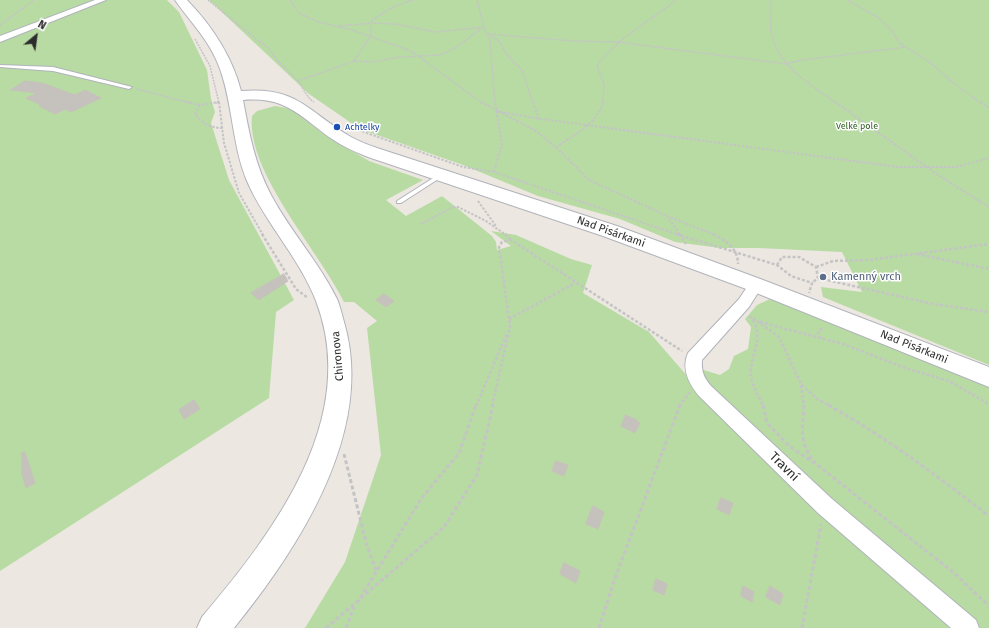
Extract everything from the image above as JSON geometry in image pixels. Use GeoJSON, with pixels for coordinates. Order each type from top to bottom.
{"type":"FeatureCollection","features":[{"type":"Feature","properties":{"kind":"street"},"geometry":{"type":"LineString","coordinates":[[0,39],[102,0]]}},
{"type":"Feature","properties":{"kind":"street","name":"Chironova"},"geometry":{"type":"LineString","coordinates":[[181,0],[210,34],[226,65],[232,114],[258,188],[327,300],[335,325],[341,367],[339,399],[330,436],[317,471],[284,532],[256,575],[213,628]]}},
{"type":"Feature","properties":{"kind":"street"},"geometry":{"type":"LineString","coordinates":[[226,65],[245,78],[295,104]]}},
{"type":"Feature","properties":{"kind":"street","name":"Nad Pisárkami"},"geometry":{"type":"LineString","coordinates":[[232,114],[270,94],[295,104],[328,130],[354,145],[384,157],[610,231],[806,304],[989,377]]}},
{"type":"Feature","properties":{"kind":"street"},"geometry":{"type":"LineString","coordinates":[[232,114],[266,103],[278,102],[295,104]]}},
{"type":"Feature","properties":{"kind":"street"},"geometry":{"type":"LineString","coordinates":[[697,382],[692,368],[694,358],[747,309],[756,285]]}},
{"type":"Feature","properties":{"kind":"street","name":"Travní"},"geometry":{"type":"LineString","coordinates":[[697,382],[825,506],[968,628]]}},
{"type":"Feature","properties":{"kind":"lane"},"geometry":{"type":"LineString","coordinates":[[0,66],[53,69],[129,87]]}},
{"type":"Feature","properties":{"kind":"lane"},"geometry":{"type":"LineString","coordinates":[[399,202],[441,175]]}},
{"type":"Feature","properties":{"kind":"path"},"geometry":{"type":"LineString","coordinates":[[0,25],[34,0]]}},
{"type":"Feature","properties":{"kind":"path"},"geometry":{"type":"LineString","coordinates":[[208,0],[270,50],[275,59],[298,81],[307,96],[319,106]]}},
{"type":"Feature","properties":{"kind":"path"},"geometry":{"type":"LineString","coordinates":[[290,0],[299,13],[318,22],[370,37],[411,51],[420,56],[484,104],[536,131],[556,147],[589,180],[640,205],[715,235],[736,252]]}},
{"type":"Feature","properties":{"kind":"path"},"geometry":{"type":"LineString","coordinates":[[354,61],[370,37],[372,20],[393,7],[413,0]]}},
{"type":"Feature","properties":{"kind":"path"},"geometry":{"type":"LineString","coordinates":[[477,0],[484,27],[488,34],[495,83],[496,111],[502,144],[494,172]]}},
{"type":"Feature","properties":{"kind":"path"},"geometry":{"type":"LineString","coordinates":[[556,147],[588,124],[603,107],[604,84],[598,66],[607,52],[644,21],[656,16],[676,0]]}},
{"type":"Feature","properties":{"kind":"path"},"geometry":{"type":"LineString","coordinates":[[771,0],[771,28],[776,49],[786,64],[802,78],[941,177],[989,207]]}},
{"type":"Feature","properties":{"kind":"path"},"geometry":{"type":"LineString","coordinates":[[847,0],[855,6],[875,14],[896,33],[899,43],[928,60],[956,85],[989,108]]}},
{"type":"Feature","properties":{"kind":"path"},"geometry":{"type":"LineString","coordinates":[[336,26],[372,23],[396,24],[436,32],[484,27]]}},
{"type":"Feature","properties":{"kind":"path"},"geometry":{"type":"LineString","coordinates":[[298,81],[354,61],[368,63],[401,57],[446,53],[484,27]]}},
{"type":"Feature","properties":{"kind":"path"},"geometry":{"type":"LineString","coordinates":[[192,34],[210,66],[219,102],[232,114]]}},
{"type":"Feature","properties":{"kind":"path"},"geometry":{"type":"LineString","coordinates":[[488,34],[618,42],[786,64],[802,60],[860,54],[906,47]]}},
{"type":"Feature","properties":{"kind":"path"},"geometry":{"type":"LineString","coordinates":[[488,34],[500,42],[508,55],[522,70],[539,119]]}},
{"type":"Feature","properties":{"kind":"path"},"geometry":{"type":"LineString","coordinates":[[129,87],[200,105],[219,102]]}},
{"type":"Feature","properties":{"kind":"path"},"geometry":{"type":"LineString","coordinates":[[200,105],[195,114],[201,122],[211,128],[232,114]]}},
{"type":"Feature","properties":{"kind":"path"},"geometry":{"type":"LineString","coordinates":[[496,111],[539,119],[588,124],[898,167],[930,168],[977,164],[989,158]]}},
{"type":"Feature","properties":{"kind":"path"},"geometry":{"type":"LineString","coordinates":[[232,114],[224,143],[239,193],[278,262],[296,289],[304,296],[313,300],[327,300]]}},
{"type":"Feature","properties":{"kind":"path"},"geometry":{"type":"LineString","coordinates":[[344,124],[375,137],[463,167],[494,172],[680,235],[777,265],[792,276],[812,283]]}},
{"type":"Feature","properties":{"kind":"path"},"geometry":{"type":"LineString","coordinates":[[422,224],[453,207],[458,207],[509,235],[511,240],[656,335],[694,358]]}},
{"type":"Feature","properties":{"kind":"path"},"geometry":{"type":"LineString","coordinates":[[668,216],[680,235]]}},
{"type":"Feature","properties":{"kind":"path"},"geometry":{"type":"LineString","coordinates":[[326,628],[355,605],[444,527],[477,476],[510,327],[499,247],[502,242],[511,240]]}},
{"type":"Feature","properties":{"kind":"path"},"geometry":{"type":"LineString","coordinates":[[777,265],[782,258],[799,257],[816,267],[833,262],[869,260],[989,244]]}},
{"type":"Feature","properties":{"kind":"path"},"geometry":{"type":"LineString","coordinates":[[915,253],[989,269]]}},
{"type":"Feature","properties":{"kind":"path"},"geometry":{"type":"LineString","coordinates":[[816,267],[818,278]]}},
{"type":"Feature","properties":{"kind":"path"},"geometry":{"type":"LineString","coordinates":[[806,304],[812,283],[818,278]]}},
{"type":"Feature","properties":{"kind":"path"},"geometry":{"type":"LineString","coordinates":[[818,278],[933,304],[989,312]]}},
{"type":"Feature","properties":{"kind":"path"},"geometry":{"type":"LineString","coordinates":[[509,319],[575,282]]}},
{"type":"Feature","properties":{"kind":"path"},"geometry":{"type":"LineString","coordinates":[[747,309],[758,322],[779,337],[801,384],[805,405],[802,427],[803,444],[816,464]]}},
{"type":"Feature","properties":{"kind":"path"},"geometry":{"type":"LineString","coordinates":[[747,309],[756,324],[758,335],[751,375],[753,388],[763,405],[767,423],[789,446],[816,464],[953,572],[989,606]]}},
{"type":"Feature","properties":{"kind":"path"},"geometry":{"type":"LineString","coordinates":[[758,322],[842,344],[908,369],[949,381],[989,404]]}},
{"type":"Feature","properties":{"kind":"path"},"geometry":{"type":"LineString","coordinates":[[346,628],[355,605],[421,499],[459,453],[485,382],[510,327]]}},
{"type":"Feature","properties":{"kind":"path"},"geometry":{"type":"LineString","coordinates":[[599,628],[614,581],[680,404],[697,382]]}},
{"type":"Feature","properties":{"kind":"path"},"geometry":{"type":"LineString","coordinates":[[801,384],[817,399],[861,423],[914,459],[989,516]]}},
{"type":"Feature","properties":{"kind":"path"},"geometry":{"type":"LineString","coordinates":[[343,448],[367,546],[376,570]]}},
{"type":"Feature","properties":{"kind":"path"},"geometry":{"type":"LineString","coordinates":[[802,628],[825,506]]}},
{"type":"Feature","properties":{"kind":"green space"},"geometry":{"type":"Polygon","coordinates":[[[0,0],[167,0],[179,12],[207,70],[211,99],[215,112],[211,123],[229,180],[294,300],[276,312],[269,398],[0,571],[0,0]]]}},
{"type":"Feature","properties":{"kind":"green space","name":"Velké pole"},"geometry":{"type":"Polygon","coordinates":[[[209,0],[989,0],[989,365],[823,297],[821,287],[862,292],[842,252],[758,248],[720,248],[675,242],[620,219],[538,196],[463,165],[360,129],[309,94],[209,0]]]}},
{"type":"Feature","properties":{"kind":"green space"},"geometry":{"type":"Polygon","coordinates":[[[275,106],[287,108],[296,113],[322,133],[369,161],[423,180],[386,200],[406,216],[442,196],[492,236],[496,242],[497,250],[511,246],[491,231],[516,235],[571,259],[592,265],[583,293],[649,332],[688,377],[956,628],[305,628],[345,562],[381,455],[367,328],[377,321],[354,302],[344,302],[333,282],[272,186],[260,162],[253,138],[252,116],[257,111],[275,106]]]}},
{"type":"Feature","properties":{"kind":"green space"},"geometry":{"type":"Polygon","coordinates":[[[770,299],[989,386],[989,628],[974,628],[707,389],[697,368],[720,375],[729,369],[734,356],[748,349],[751,327],[745,319],[757,305],[770,299]]]}},
{"type":"Feature","properties":{"kind":"building"},"geometry":{"type":"Polygon","coordinates":[[[25,81],[42,83],[75,95],[85,90],[101,98],[71,112],[65,109],[55,114],[26,98],[37,93],[11,90],[25,81]]]}},
{"type":"Feature","properties":{"kind":"building"},"geometry":{"type":"Polygon","coordinates":[[[284,274],[288,281],[259,300],[251,293],[284,274]]]}},
{"type":"Feature","properties":{"kind":"building"},"geometry":{"type":"Polygon","coordinates":[[[384,294],[394,301],[386,307],[376,300],[384,294]]]}},
{"type":"Feature","properties":{"kind":"building"},"geometry":{"type":"Polygon","coordinates":[[[194,400],[200,409],[184,419],[179,410],[194,400]]]}},
{"type":"Feature","properties":{"kind":"building"},"geometry":{"type":"Polygon","coordinates":[[[626,415],[640,423],[635,433],[621,426],[626,415]]]}},
{"type":"Feature","properties":{"kind":"building"},"geometry":{"type":"Polygon","coordinates":[[[22,452],[25,452],[35,483],[26,488],[22,474],[22,452]]]}},
{"type":"Feature","properties":{"kind":"building"},"geometry":{"type":"Polygon","coordinates":[[[556,461],[568,465],[564,476],[552,471],[556,461]]]}},
{"type":"Feature","properties":{"kind":"building"},"geometry":{"type":"Polygon","coordinates":[[[721,498],[733,503],[729,515],[717,509],[721,498]]]}},
{"type":"Feature","properties":{"kind":"building"},"geometry":{"type":"Polygon","coordinates":[[[593,506],[604,512],[598,529],[586,524],[593,506]]]}},
{"type":"Feature","properties":{"kind":"building"},"geometry":{"type":"Polygon","coordinates":[[[564,563],[580,571],[576,583],[560,574],[564,563]]]}},
{"type":"Feature","properties":{"kind":"building"},"geometry":{"type":"Polygon","coordinates":[[[656,579],[667,584],[664,595],[653,590],[656,579]]]}},
{"type":"Feature","properties":{"kind":"building"},"geometry":{"type":"Polygon","coordinates":[[[743,586],[754,592],[752,602],[741,596],[743,586]]]}},
{"type":"Feature","properties":{"kind":"building"},"geometry":{"type":"Polygon","coordinates":[[[770,586],[783,594],[780,605],[766,597],[770,586]]]}},
{"type":"Feature","properties":{"kind":"place","name":"Achtelky"},"geometry":{"type":"Point","coordinates":[337,127]}},
{"type":"Feature","properties":{"kind":"place","name":"Kamenný vrch"},"geometry":{"type":"Point","coordinates":[823,277]}}]}
